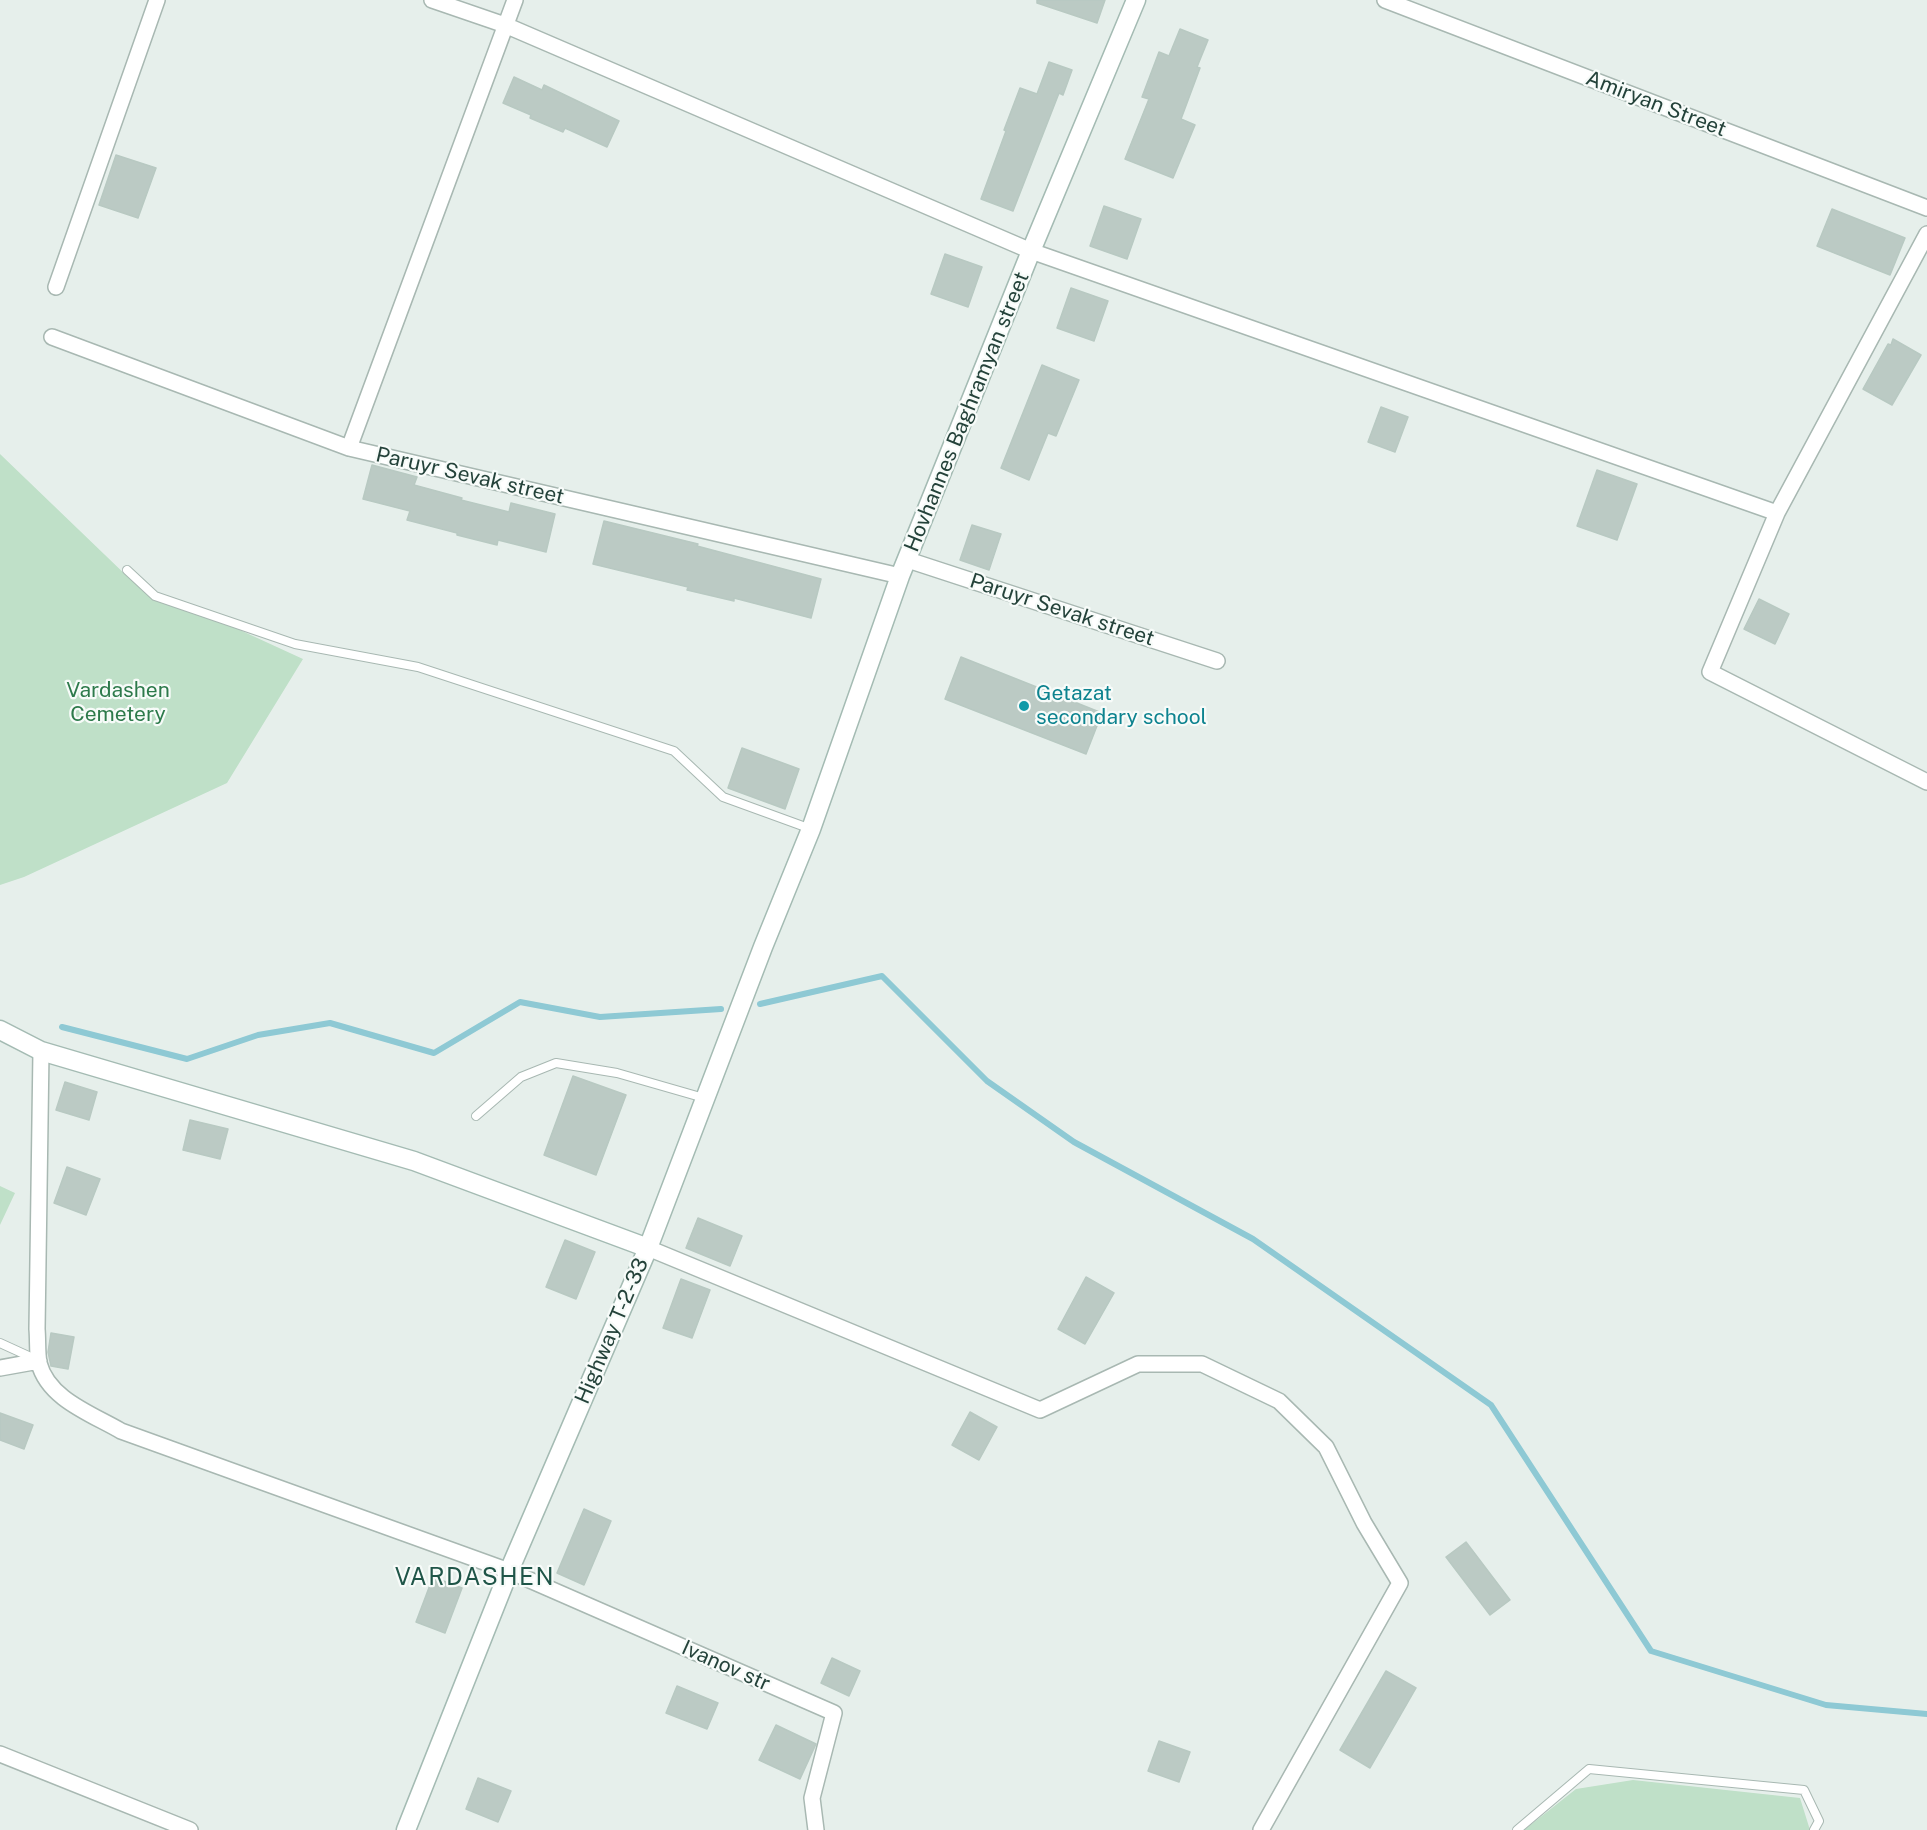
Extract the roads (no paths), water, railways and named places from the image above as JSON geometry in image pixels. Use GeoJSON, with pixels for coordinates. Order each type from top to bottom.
{"type":"FeatureCollection","features":[{"type":"Feature","properties":{"kind":"street"},"geometry":{"type":"LineString","coordinates":[[56,287],[157,0]]}},
{"type":"Feature","properties":{"kind":"street"},"geometry":{"type":"LineString","coordinates":[[432,0],[505,25],[1031,251],[1777,513]]}},
{"type":"Feature","properties":{"kind":"street"},"geometry":{"type":"LineString","coordinates":[[349,448],[515,0]]}},
{"type":"Feature","properties":{"kind":"street","name":"Hovhannes Baghramyan street"},"geometry":{"type":"LineString","coordinates":[[811,829],[904,568],[1031,251],[1136,0]]}},
{"type":"Feature","properties":{"kind":"street","name":"Amiryan Street"},"geometry":{"type":"LineString","coordinates":[[1385,0],[1927,208]]}},
{"type":"Feature","properties":{"kind":"street"},"geometry":{"type":"LineString","coordinates":[[1927,234],[1777,513],[1710,672],[1927,782]]}},
{"type":"Feature","properties":{"kind":"street","name":"Paruyr Sevak street"},"geometry":{"type":"LineString","coordinates":[[52,336],[349,448],[904,568],[1217,661]]}},
{"type":"Feature","properties":{"kind":"street","name":"Highway T-2-33"},"geometry":{"type":"LineString","coordinates":[[406,1830],[509,1571],[648,1248],[811,829]]}},
{"type":"Feature","properties":{"kind":"street"},"geometry":{"type":"LineString","coordinates":[[0,1030],[41,1051],[414,1161],[648,1248],[1040,1410],[1138,1364],[1202,1364],[1279,1401],[1326,1447],[1364,1523],[1400,1583],[1261,1830]]}},
{"type":"Feature","properties":{"kind":"street"},"geometry":{"type":"LineString","coordinates":[[41,1051],[37,1329],[39,1361],[48,1383],[66,1400],[121,1431],[509,1571]]}},
{"type":"Feature","properties":{"kind":"street"},"geometry":{"type":"LineString","coordinates":[[0,1368],[39,1361]]}},
{"type":"Feature","properties":{"kind":"street","name":"Ivanov str"},"geometry":{"type":"LineString","coordinates":[[509,1571],[834,1713],[812,1798],[816,1830]]}},
{"type":"Feature","properties":{"kind":"street"},"geometry":{"type":"LineString","coordinates":[[0,1754],[190,1830]]}},
{"type":"Feature","properties":{"kind":"lane"},"geometry":{"type":"LineString","coordinates":[[127,570],[155,596],[295,644],[418,667],[674,751],[723,797],[811,829]]}},
{"type":"Feature","properties":{"kind":"lane"},"geometry":{"type":"LineString","coordinates":[[476,1116],[521,1077],[556,1063],[617,1073],[706,1098]]}},
{"type":"Feature","properties":{"kind":"lane"},"geometry":{"type":"LineString","coordinates":[[0,1343],[39,1361]]}},
{"type":"Feature","properties":{"kind":"lane"},"geometry":{"type":"LineString","coordinates":[[1517,1830],[1589,1769],[1804,1791],[1819,1821],[1814,1830]]}},
{"type":"Feature","properties":{"kind":"waterway"},"geometry":{"type":"LineString","coordinates":[[760,1004],[882,976],[987,1081],[1074,1142],[1253,1239],[1491,1405],[1651,1651],[1826,1705],[1927,1714]]}},
{"type":"Feature","properties":{"kind":"waterway"},"geometry":{"type":"LineString","coordinates":[[62,1027],[187,1059],[258,1035],[330,1023],[434,1053],[520,1002],[600,1017],[721,1009]]}},
{"type":"Feature","properties":{"kind":"place","name":"Getazat secondary school"},"geometry":{"type":"Point","coordinates":[1024,706]}},
{"type":"Feature","properties":{"kind":"district","name":"VARDASHEN"},"geometry":{"type":"Point","coordinates":[475,1578]}},
{"type":"Feature","properties":{"kind":"park label","name":"Vardashen Cemetery"},"geometry":{"type":"Point","coordinates":[118,703]}}]}
